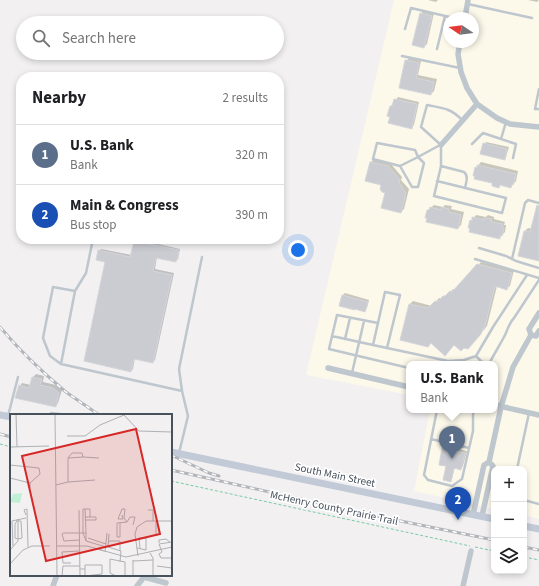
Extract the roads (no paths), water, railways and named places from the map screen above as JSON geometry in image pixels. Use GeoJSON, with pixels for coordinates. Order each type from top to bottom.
{"type":"FeatureCollection","features":[{"type":"Feature","properties":{"kind":"street"},"geometry":{"type":"LineString","coordinates":[[466,12],[468,2]]}},
{"type":"Feature","properties":{"kind":"street"},"geometry":{"type":"LineString","coordinates":[[459,48],[458,54],[460,68],[467,88],[477,104],[497,118],[510,124],[539,127]]}},
{"type":"Feature","properties":{"kind":"street"},"geometry":{"type":"LineString","coordinates":[[441,145],[477,104]]}},
{"type":"Feature","properties":{"kind":"street"},"geometry":{"type":"LineString","coordinates":[[539,313],[529,329],[530,335],[513,367],[498,406],[539,415]]}},
{"type":"Feature","properties":{"kind":"street"},"geometry":{"type":"LineString","coordinates":[[530,335],[536,336],[539,331]]}},
{"type":"Feature","properties":{"kind":"street"},"geometry":{"type":"LineString","coordinates":[[328,368],[406,386]]}},
{"type":"Feature","properties":{"kind":"street"},"geometry":{"type":"LineString","coordinates":[[482,516],[493,466],[490,462],[497,413]]}},
{"type":"Feature","properties":{"kind":"street"},"geometry":{"type":"LineString","coordinates":[[0,415],[10,417]]}},
{"type":"Feature","properties":{"kind":"street","name":"South Main Street"},"geometry":{"type":"LineString","coordinates":[[172,452],[491,518]]}},
{"type":"Feature","properties":{"kind":"street"},"geometry":{"type":"LineString","coordinates":[[473,514],[484,466],[490,462]]}},
{"type":"Feature","properties":{"kind":"street"},"geometry":{"type":"LineString","coordinates":[[527,527],[539,529]]}},
{"type":"Feature","properties":{"kind":"street"},"geometry":{"type":"LineString","coordinates":[[463,586],[471,551]]}},
{"type":"Feature","properties":{"kind":"street"},"geometry":{"type":"LineString","coordinates":[[53,586],[57,576]]}},
{"type":"Feature","properties":{"kind":"street"},"geometry":{"type":"LineString","coordinates":[[137,586],[143,576],[166,583]]}},
{"type":"Feature","properties":{"kind":"lane"},"geometry":{"type":"LineString","coordinates":[[468,2],[532,18]]}},
{"type":"Feature","properties":{"kind":"lane"},"geometry":{"type":"LineString","coordinates":[[405,29],[411,8],[443,16]]}},
{"type":"Feature","properties":{"kind":"lane"},"geometry":{"type":"LineString","coordinates":[[437,49],[443,24]]}},
{"type":"Feature","properties":{"kind":"lane"},"geometry":{"type":"LineString","coordinates":[[402,56],[460,68]]}},
{"type":"Feature","properties":{"kind":"lane"},"geometry":{"type":"LineString","coordinates":[[539,89],[535,109],[539,109]]}},
{"type":"Feature","properties":{"kind":"lane"},"geometry":{"type":"LineString","coordinates":[[437,181],[506,198],[502,213],[434,196],[437,181],[441,166],[441,145],[421,127],[427,105],[447,109],[456,113],[463,120]]}},
{"type":"Feature","properties":{"kind":"lane"},"geometry":{"type":"LineString","coordinates":[[501,139],[506,122]]}},
{"type":"Feature","properties":{"kind":"lane"},"geometry":{"type":"LineString","coordinates":[[472,144],[484,133],[516,144],[513,158]]}},
{"type":"Feature","properties":{"kind":"lane"},"geometry":{"type":"LineString","coordinates":[[400,166],[412,187],[418,187],[424,163],[418,156],[415,150],[377,142],[373,159],[400,166],[418,156],[441,145]]}},
{"type":"Feature","properties":{"kind":"lane"},"geometry":{"type":"LineString","coordinates":[[441,166],[464,172],[467,177],[465,188]]}},
{"type":"Feature","properties":{"kind":"lane"},"geometry":{"type":"LineString","coordinates":[[512,259],[525,203],[528,200],[539,203]]}},
{"type":"Feature","properties":{"kind":"lane"},"geometry":{"type":"LineString","coordinates":[[61,364],[75,291],[86,273],[92,244]]}},
{"type":"Feature","properties":{"kind":"lane"},"geometry":{"type":"LineString","coordinates":[[479,248],[539,268]]}},
{"type":"Feature","properties":{"kind":"lane"},"geometry":{"type":"LineString","coordinates":[[179,453],[188,416],[179,369],[202,257]]}},
{"type":"Feature","properties":{"kind":"lane"},"geometry":{"type":"LineString","coordinates":[[474,259],[539,279],[514,318],[511,320],[506,333],[491,361]]}},
{"type":"Feature","properties":{"kind":"lane"},"geometry":{"type":"LineString","coordinates":[[456,361],[476,356],[492,327],[527,275]]}},
{"type":"Feature","properties":{"kind":"lane"},"geometry":{"type":"LineString","coordinates":[[75,291],[52,287],[43,338],[50,356],[61,364],[182,391]]}},
{"type":"Feature","properties":{"kind":"lane"},"geometry":{"type":"LineString","coordinates":[[373,346],[385,292],[400,295],[387,348]]}},
{"type":"Feature","properties":{"kind":"lane"},"geometry":{"type":"LineString","coordinates":[[378,324],[337,315],[329,349],[406,367]]}},
{"type":"Feature","properties":{"kind":"lane"},"geometry":{"type":"LineString","coordinates":[[345,339],[350,318]]}},
{"type":"Feature","properties":{"kind":"lane"},"geometry":{"type":"LineString","coordinates":[[352,374],[364,321]]}},
{"type":"Feature","properties":{"kind":"lane"},"geometry":{"type":"LineString","coordinates":[[332,336],[443,361]]}},
{"type":"Feature","properties":{"kind":"lane"},"geometry":{"type":"LineString","coordinates":[[476,356],[481,361]]}},
{"type":"Feature","properties":{"kind":"lane"},"geometry":{"type":"LineString","coordinates":[[11,414],[18,376]]}},
{"type":"Feature","properties":{"kind":"lane"},"geometry":{"type":"LineString","coordinates":[[436,413],[424,475],[428,480],[452,486],[462,479],[473,431],[473,413]]}},
{"type":"Feature","properties":{"kind":"lane"},"geometry":{"type":"LineString","coordinates":[[518,466],[529,413]]}},
{"type":"Feature","properties":{"kind":"lane"},"geometry":{"type":"LineString","coordinates":[[431,439],[470,448]]}},
{"type":"Feature","properties":{"kind":"lane"},"geometry":{"type":"LineString","coordinates":[[527,501],[539,504]]}},
{"type":"Feature","properties":{"kind":"railway"},"geometry":{"type":"LineString","coordinates":[[0,327],[48,377],[66,392],[98,414]]}},
{"type":"Feature","properties":{"kind":"railway"},"geometry":{"type":"LineString","coordinates":[[0,434],[10,437]]}},
{"type":"Feature","properties":{"kind":"railway"},"geometry":{"type":"LineString","coordinates":[[172,455],[209,473],[219,476]]}},
{"type":"Feature","properties":{"kind":"railway"},"geometry":{"type":"LineString","coordinates":[[172,470],[381,517],[491,539]]}},
{"type":"Feature","properties":{"kind":"railway"},"geometry":{"type":"LineString","coordinates":[[527,548],[539,550]]}},
{"type":"Feature","properties":{"kind":"place","name":"U.S. Bank"},"geometry":{"type":"Point","coordinates":[452,459]}},
{"type":"Feature","properties":{"kind":"place","name":"Main & Congress"},"geometry":{"type":"Point","coordinates":[458,520]}}]}
